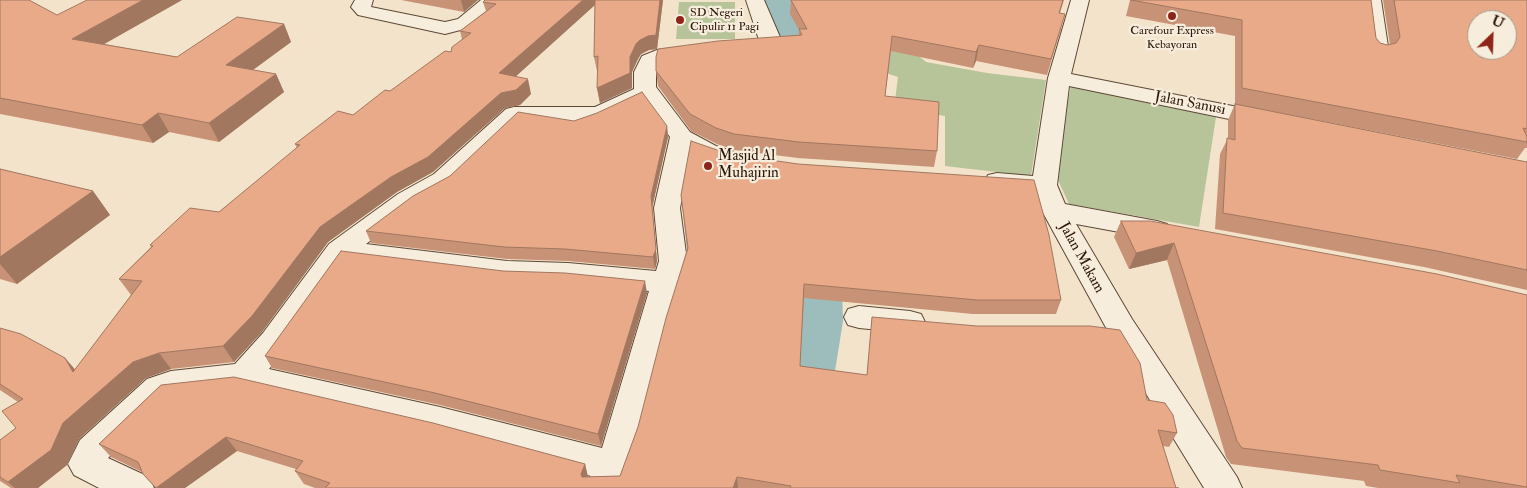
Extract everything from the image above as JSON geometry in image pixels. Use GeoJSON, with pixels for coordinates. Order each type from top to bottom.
{"type":"FeatureCollection","features":[{"type":"Feature","properties":{"kind":"street"},"geometry":{"type":"LineString","coordinates":[[364,0],[361,7],[365,11],[445,28],[465,23],[492,0]]}},
{"type":"Feature","properties":{"kind":"street"},"geometry":{"type":"LineString","coordinates":[[747,162],[730,159],[707,151],[682,137],[647,91],[645,72],[649,60],[657,56],[768,44],[770,38],[755,0]]}},
{"type":"Feature","properties":{"kind":"street"},"geometry":{"type":"LineString","coordinates":[[973,179],[1044,185],[1059,78],[1080,0]]}},
{"type":"Feature","properties":{"kind":"street"},"geometry":{"type":"LineString","coordinates":[[1372,0],[1379,53]]}},
{"type":"Feature","properties":{"kind":"street","name":"Jalan Sanusi"},"geometry":{"type":"LineString","coordinates":[[1059,78],[1293,125]]}},
{"type":"Feature","properties":{"kind":"street"},"geometry":{"type":"LineString","coordinates":[[244,376],[274,341],[339,251],[406,200],[443,180],[514,114],[599,114],[647,91]]}},
{"type":"Feature","properties":{"kind":"street"},"geometry":{"type":"LineString","coordinates":[[136,488],[88,466],[86,464],[92,451],[159,388],[171,384],[244,376],[448,423],[608,477],[622,440],[651,331],[668,282],[673,261],[667,208],[682,137]]}},
{"type":"Feature","properties":{"kind":"street","name":"Jalan Makam"},"geometry":{"type":"LineString","coordinates":[[1044,185],[1055,212],[1121,327],[1224,488]]}},
{"type":"Feature","properties":{"kind":"street"},"geometry":{"type":"LineString","coordinates":[[1055,212],[1178,234]]}},
{"type":"Feature","properties":{"kind":"street"},"geometry":{"type":"LineString","coordinates":[[339,251],[507,271],[568,273],[668,282]]}},
{"type":"Feature","properties":{"kind":"street"},"geometry":{"type":"LineString","coordinates":[[860,317],[940,324]]}},
{"type":"Feature","properties":{"kind":"street"},"geometry":{"type":"LineString","coordinates":[[1091,327],[1121,327]]}},
{"type":"Feature","properties":{"kind":"green space"},"geometry":{"type":"Polygon","coordinates":[[[679,2],[735,2],[735,39],[676,39],[679,2]]]}},
{"type":"Feature","properties":{"kind":"green space"},"geometry":{"type":"Polygon","coordinates":[[[873,45],[915,53],[926,62],[987,73],[1046,80],[1031,176],[945,166],[945,116],[894,108],[898,77],[877,70],[873,45]]]}},
{"type":"Feature","properties":{"kind":"green space"},"geometry":{"type":"Polygon","coordinates":[[[1071,85],[1216,117],[1199,227],[1069,204],[1058,180],[1063,126],[1071,85]]]}},
{"type":"Feature","properties":{"kind":"building"},"geometry":{"type":"Polygon","coordinates":[[[0,0],[29,0],[57,15],[87,0],[143,0],[72,39],[177,57],[237,17],[284,24],[226,65],[276,74],[209,123],[158,113],[142,125],[0,98],[0,0]]]}},
{"type":"Feature","properties":{"kind":"building"},"geometry":{"type":"Polygon","coordinates":[[[485,0],[583,0],[499,73],[528,79],[516,90],[501,93],[428,157],[391,177],[320,227],[252,316],[223,346],[159,353],[133,362],[63,423],[51,450],[8,482],[0,477],[0,440],[16,428],[2,411],[23,399],[0,384],[0,328],[21,334],[65,358],[73,372],[142,281],[119,279],[153,246],[150,245],[190,208],[219,212],[300,145],[295,144],[338,111],[353,115],[385,90],[390,91],[445,51],[451,52],[452,47],[471,33],[460,31],[496,4],[483,2],[485,0]]]}},
{"type":"Feature","properties":{"kind":"building"},"geometry":{"type":"Polygon","coordinates":[[[595,0],[660,0],[656,35],[648,36],[636,44],[630,57],[630,73],[597,88],[598,56],[594,57],[595,0]]]}},
{"type":"Feature","properties":{"kind":"building"},"geometry":{"type":"Polygon","coordinates":[[[791,0],[1063,0],[1059,13],[1065,14],[1051,59],[979,45],[976,52],[892,36],[885,96],[939,102],[937,151],[799,142],[734,134],[716,128],[690,114],[656,71],[658,49],[718,41],[802,35],[799,29],[807,29],[791,0]]]}},
{"type":"Feature","properties":{"kind":"building"},"geometry":{"type":"Polygon","coordinates":[[[1131,0],[1371,0],[1376,38],[1380,43],[1387,45],[1396,43],[1400,37],[1394,0],[1527,0],[1527,129],[1523,128],[1527,142],[1242,88],[1242,20],[1131,0]]]}},
{"type":"Feature","properties":{"kind":"building"},"geometry":{"type":"Polygon","coordinates":[[[642,92],[667,126],[651,196],[656,249],[653,257],[565,249],[504,247],[366,231],[413,196],[450,176],[518,112],[574,121],[597,113],[642,92]]]}},
{"type":"Feature","properties":{"kind":"building"},"geometry":{"type":"Polygon","coordinates":[[[1235,104],[1527,162],[1527,270],[1437,251],[1223,213],[1227,138],[1235,140],[1235,104]]]}},
{"type":"Feature","properties":{"kind":"building"},"geometry":{"type":"Polygon","coordinates":[[[691,141],[729,154],[798,164],[1034,180],[1049,235],[1061,300],[977,300],[804,284],[800,366],[867,375],[872,317],[977,326],[1090,326],[1120,330],[1140,363],[1147,400],[1165,403],[1173,415],[1177,433],[1158,430],[1176,488],[790,488],[791,486],[737,477],[733,488],[325,488],[330,483],[295,471],[303,461],[226,437],[156,488],[143,474],[138,462],[99,444],[161,385],[234,377],[433,423],[585,464],[581,474],[582,477],[620,476],[638,427],[666,318],[688,248],[681,195],[691,141]]]}},
{"type":"Feature","properties":{"kind":"building"},"geometry":{"type":"Polygon","coordinates":[[[0,169],[93,191],[0,257],[0,169]]]}},
{"type":"Feature","properties":{"kind":"building"},"geometry":{"type":"Polygon","coordinates":[[[1121,221],[1150,221],[1437,274],[1527,295],[1527,487],[1456,475],[1460,483],[1380,470],[1378,465],[1242,448],[1237,441],[1174,243],[1136,253],[1121,221]]]}},
{"type":"Feature","properties":{"kind":"building"},"geometry":{"type":"Polygon","coordinates":[[[341,251],[503,271],[565,273],[645,281],[598,434],[435,393],[265,356],[341,251]]]}},
{"type":"Feature","properties":{"kind":"waterway"},"geometry":{"type":"LineString","coordinates":[[780,0],[794,34]]}},
{"type":"Feature","properties":{"kind":"waterway"},"geometry":{"type":"LineString","coordinates":[[779,488],[784,446],[809,321],[809,257],[791,217]]}},
{"type":"Feature","properties":{"kind":"place","name":"Carefour Express Kebayoran"},"geometry":{"type":"Point","coordinates":[1172,16]}},
{"type":"Feature","properties":{"kind":"place","name":"SD Negeri Cipulir 11 Pagi"},"geometry":{"type":"Point","coordinates":[680,20]}},
{"type":"Feature","properties":{"kind":"place","name":"Masjid Al Muhajirin"},"geometry":{"type":"Point","coordinates":[708,166]}}]}
